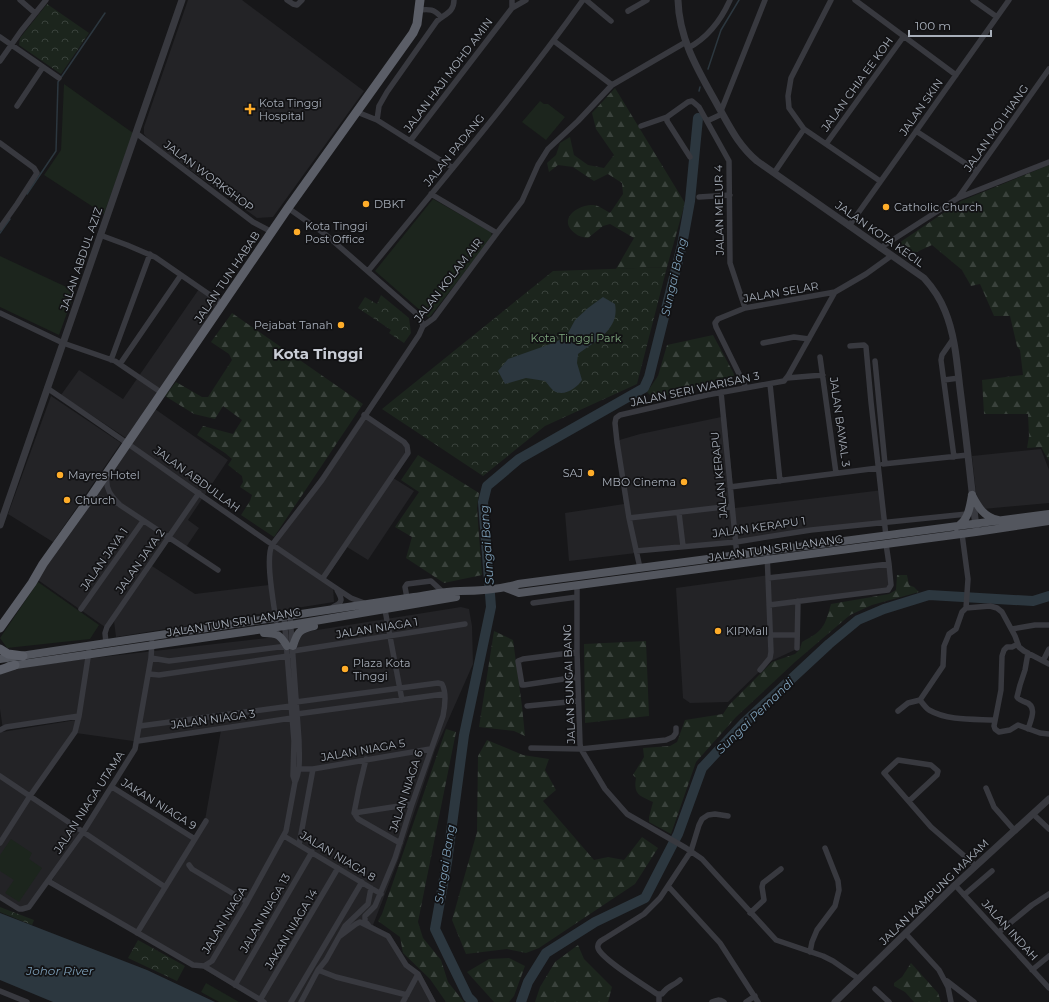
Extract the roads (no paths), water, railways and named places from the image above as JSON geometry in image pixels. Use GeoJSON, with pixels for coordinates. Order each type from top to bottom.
{"type":"FeatureCollection","features":[{"type":"Feature","properties":{"kind":"highway","name":"JALAN TUN HABAB"},"geometry":{"type":"LineString","coordinates":[[0,628],[4,617],[28,579],[43,564],[88,501],[288,208],[413,33],[417,24],[420,0]]}},
{"type":"Feature","properties":{"kind":"highway"},"geometry":{"type":"LineString","coordinates":[[0,633],[4,617]]}},
{"type":"Feature","properties":{"kind":"highway"},"geometry":{"type":"LineString","coordinates":[[0,649],[8,654],[23,656]]}},
{"type":"Feature","properties":{"kind":"highway"},"geometry":{"type":"LineString","coordinates":[[0,670],[15,665]]}},
{"type":"Feature","properties":{"kind":"main road"},"geometry":{"type":"LineString","coordinates":[[956,527],[961,525],[968,514],[972,495]]}},
{"type":"Feature","properties":{"kind":"main road"},"geometry":{"type":"LineString","coordinates":[[972,495],[979,508],[987,516],[1001,521]]}},
{"type":"Feature","properties":{"kind":"main road","name":"JALAN TUN SRI LANANG"},"geometry":{"type":"LineString","coordinates":[[886,540],[962,534],[976,528],[1001,521],[1049,514]]}},
{"type":"Feature","properties":{"kind":"main road","name":"JALAN TUN SRI LANANG"},"geometry":{"type":"LineString","coordinates":[[506,588],[519,593],[886,540],[956,527],[976,528],[1049,521]]}},
{"type":"Feature","properties":{"kind":"main road","name":"JALAN TUN SRI LANANG"},"geometry":{"type":"LineString","coordinates":[[0,659],[287,615],[444,593],[506,588],[518,584],[737,556],[767,556]]}},
{"type":"Feature","properties":{"kind":"main road","name":"JALAN TUN SRI LANANG"},"geometry":{"type":"LineString","coordinates":[[0,666],[88,655],[288,626],[460,596],[470,592]]}},
{"type":"Feature","properties":{"kind":"main road"},"geometry":{"type":"LineString","coordinates":[[246,632],[275,633],[291,648],[297,634],[302,630],[343,621],[350,616]]}},
{"type":"Feature","properties":{"kind":"street"},"geometry":{"type":"LineString","coordinates":[[20,0],[35,13]]}},
{"type":"Feature","properties":{"kind":"street"},"geometry":{"type":"LineString","coordinates":[[0,61],[46,0]]}},
{"type":"Feature","properties":{"kind":"street","name":"JALAN ABDUL AZIZ"},"geometry":{"type":"LineString","coordinates":[[0,525],[182,0]]}},
{"type":"Feature","properties":{"kind":"street"},"geometry":{"type":"LineString","coordinates":[[287,0],[293,4],[298,4],[302,0]]}},
{"type":"Feature","properties":{"kind":"street"},"geometry":{"type":"LineString","coordinates":[[377,120],[379,106],[387,92],[441,17],[447,15],[451,10],[454,0]]}},
{"type":"Feature","properties":{"kind":"street"},"geometry":{"type":"LineString","coordinates":[[512,0],[512,8],[526,0]]}},
{"type":"Feature","properties":{"kind":"street"},"geometry":{"type":"LineString","coordinates":[[584,0],[611,21]]}},
{"type":"Feature","properties":{"kind":"street","name":"JALAN PADANG"},"geometry":{"type":"LineString","coordinates":[[368,271],[453,168],[554,41],[584,0]]}},
{"type":"Feature","properties":{"kind":"street"},"geometry":{"type":"LineString","coordinates":[[628,11],[647,0]]}},
{"type":"Feature","properties":{"kind":"street","name":"JALAN KOTA KECIL"},"geometry":{"type":"LineString","coordinates":[[678,0],[680,18],[687,45],[694,63],[740,145],[757,161],[924,278],[936,292],[946,312],[953,339],[959,378],[976,528]]}},
{"type":"Feature","properties":{"kind":"street","name":"JALAN KOLAM AIR"},"geometry":{"type":"LineString","coordinates":[[272,545],[322,480],[364,415],[419,335],[423,326],[434,318],[522,201],[545,153],[612,85],[687,45],[697,43],[712,28],[730,0]]}},
{"type":"Feature","properties":{"kind":"street"},"geometry":{"type":"LineString","coordinates":[[707,121],[721,112],[764,0]]}},
{"type":"Feature","properties":{"kind":"street"},"geometry":{"type":"LineString","coordinates":[[832,0],[791,78],[788,89],[788,102],[790,108],[804,129],[880,181]]}},
{"type":"Feature","properties":{"kind":"street"},"geometry":{"type":"LineString","coordinates":[[855,0],[956,75]]}},
{"type":"Feature","properties":{"kind":"street"},"geometry":{"type":"LineString","coordinates":[[973,0],[997,17]]}},
{"type":"Feature","properties":{"kind":"street","name":"JALAN SKIN"},"geometry":{"type":"LineString","coordinates":[[849,226],[1009,0]]}},
{"type":"Feature","properties":{"kind":"street","name":"JALAN HAJI MOHD AMIN"},"geometry":{"type":"LineString","coordinates":[[410,141],[512,8]]}},
{"type":"Feature","properties":{"kind":"street"},"geometry":{"type":"LineString","coordinates":[[419,10],[432,9],[441,17]]}},
{"type":"Feature","properties":{"kind":"street","name":"JALAN CHIA EE KOH"},"geometry":{"type":"LineString","coordinates":[[826,144],[904,36]]}},
{"type":"Feature","properties":{"kind":"street"},"geometry":{"type":"LineString","coordinates":[[0,37],[59,78]]}},
{"type":"Feature","properties":{"kind":"street"},"geometry":{"type":"LineString","coordinates":[[554,41],[612,85]]}},
{"type":"Feature","properties":{"kind":"street"},"geometry":{"type":"LineString","coordinates":[[17,106],[43,67]]}},
{"type":"Feature","properties":{"kind":"street","name":"JALAN MOI HIANG"},"geometry":{"type":"LineString","coordinates":[[958,198],[1049,69]]}},
{"type":"Feature","properties":{"kind":"street","name":"JALAN MELUR 4"},"geometry":{"type":"LineString","coordinates":[[667,117],[688,102],[692,101],[707,121],[729,161],[731,268],[745,308]]}},
{"type":"Feature","properties":{"kind":"street"},"geometry":{"type":"LineString","coordinates":[[357,112],[377,120],[453,168]]}},
{"type":"Feature","properties":{"kind":"street"},"geometry":{"type":"LineString","coordinates":[[641,126],[667,117],[667,120],[690,157]]}},
{"type":"Feature","properties":{"kind":"street"},"geometry":{"type":"LineString","coordinates":[[774,173],[804,129]]}},
{"type":"Feature","properties":{"kind":"street"},"geometry":{"type":"LineString","coordinates":[[916,131],[977,171]]}},
{"type":"Feature","properties":{"kind":"street","name":"JALAN WORKSHOP"},"geometry":{"type":"LineString","coordinates":[[136,134],[253,222],[272,232]]}},
{"type":"Feature","properties":{"kind":"street"},"geometry":{"type":"LineString","coordinates":[[0,143],[37,172],[17,204],[1,225]]}},
{"type":"Feature","properties":{"kind":"street"},"geometry":{"type":"LineString","coordinates":[[880,248],[958,198],[1049,162]]}},
{"type":"Feature","properties":{"kind":"street"},"geometry":{"type":"LineString","coordinates":[[431,194],[497,233]]}},
{"type":"Feature","properties":{"kind":"street"},"geometry":{"type":"LineString","coordinates":[[699,196],[730,195]]}},
{"type":"Feature","properties":{"kind":"street"},"geometry":{"type":"LineString","coordinates":[[288,208],[325,234],[368,271],[419,316],[423,326]]}},
{"type":"Feature","properties":{"kind":"street"},"geometry":{"type":"LineString","coordinates":[[100,236],[150,254],[223,304]]}},
{"type":"Feature","properties":{"kind":"street"},"geometry":{"type":"LineString","coordinates":[[111,360],[150,254]]}},
{"type":"Feature","properties":{"kind":"street","name":"JALAN SELAR"},"geometry":{"type":"LineString","coordinates":[[746,388],[715,325],[716,320],[720,317],[745,308],[834,292],[866,274],[891,256]]}},
{"type":"Feature","properties":{"kind":"street"},"geometry":{"type":"LineString","coordinates":[[120,364],[181,275]]}},
{"type":"Feature","properties":{"kind":"street"},"geometry":{"type":"LineString","coordinates":[[787,378],[834,292]]}},
{"type":"Feature","properties":{"kind":"street"},"geometry":{"type":"LineString","coordinates":[[0,313],[63,343],[120,364],[162,393]]}},
{"type":"Feature","properties":{"kind":"street"},"geometry":{"type":"LineString","coordinates":[[763,343],[794,336],[809,339]]}},
{"type":"Feature","properties":{"kind":"street"},"geometry":{"type":"LineString","coordinates":[[953,339],[942,355],[941,360],[954,457]]}},
{"type":"Feature","properties":{"kind":"street"},"geometry":{"type":"LineString","coordinates":[[769,605],[888,590],[891,585],[866,347],[864,345],[850,346]]}},
{"type":"Feature","properties":{"kind":"street","name":"JALAN BAWAL 3"},"geometry":{"type":"LineString","coordinates":[[820,357],[836,473],[885,464],[968,455]]}},
{"type":"Feature","properties":{"kind":"street"},"geometry":{"type":"LineString","coordinates":[[875,361],[885,464]]}},
{"type":"Feature","properties":{"kind":"street","name":"JALAN SERI WARISAN 3"},"geometry":{"type":"LineString","coordinates":[[640,568],[629,518],[615,423],[616,418],[620,415],[721,392],[782,382],[787,378],[823,375]]}},
{"type":"Feature","properties":{"kind":"street"},"geometry":{"type":"LineString","coordinates":[[944,380],[959,378]]}},
{"type":"Feature","properties":{"kind":"street"},"geometry":{"type":"LineString","coordinates":[[770,384],[780,481]]}},
{"type":"Feature","properties":{"kind":"street","name":"JALAN ABDULLAH"},"geometry":{"type":"LineString","coordinates":[[48,388],[128,442],[272,545],[355,600],[370,603]]}},
{"type":"Feature","properties":{"kind":"street","name":"JALAN KERAPU"},"geometry":{"type":"LineString","coordinates":[[721,392],[737,556]]}},
{"type":"Feature","properties":{"kind":"street"},"geometry":{"type":"LineString","coordinates":[[323,578],[408,452],[407,446],[404,442],[364,415]]}},
{"type":"Feature","properties":{"kind":"street"},"geometry":{"type":"LineString","coordinates":[[730,488],[836,473]]}},
{"type":"Feature","properties":{"kind":"street"},"geometry":{"type":"LineString","coordinates":[[107,474],[106,481],[109,492],[120,505],[218,570]]}},
{"type":"Feature","properties":{"kind":"street","name":"JALAN JAYA 2"},"geometry":{"type":"LineString","coordinates":[[106,643],[105,632],[107,627],[199,493]]}},
{"type":"Feature","properties":{"kind":"street"},"geometry":{"type":"LineString","coordinates":[[88,501],[94,499],[105,499],[120,505]]}},
{"type":"Feature","properties":{"kind":"street"},"geometry":{"type":"LineString","coordinates":[[629,518],[732,506]]}},
{"type":"Feature","properties":{"kind":"street"},"geometry":{"type":"LineString","coordinates":[[679,513],[683,546]]}},
{"type":"Feature","properties":{"kind":"street","name":"JALAN KERAPU 1"},"geometry":{"type":"LineString","coordinates":[[636,551],[736,542],[811,530],[884,521],[968,514]]}},
{"type":"Feature","properties":{"kind":"street","name":"JALAN JAYA 1"},"geometry":{"type":"LineString","coordinates":[[81,609],[143,521]]}},
{"type":"Feature","properties":{"kind":"street"},"geometry":{"type":"LineString","coordinates":[[898,711],[908,703],[920,700],[943,666],[944,646],[949,634],[956,629],[966,605],[968,579],[962,534]]}},
{"type":"Feature","properties":{"kind":"street"},"geometry":{"type":"LineString","coordinates":[[272,545],[269,556],[276,627]]}},
{"type":"Feature","properties":{"kind":"street"},"geometry":{"type":"LineString","coordinates":[[760,670],[771,656],[767,556]]}},
{"type":"Feature","properties":{"kind":"street"},"geometry":{"type":"LineString","coordinates":[[768,578],[888,564]]}},
{"type":"Feature","properties":{"kind":"street"},"geometry":{"type":"LineString","coordinates":[[407,598],[405,586],[408,583],[431,580],[444,593]]}},
{"type":"Feature","properties":{"kind":"street","name":"JALAN SUNGAI BANG"},"geometry":{"type":"LineString","coordinates":[[577,585],[577,677],[581,749],[605,789],[627,814],[702,859],[776,940],[833,961],[859,979]]}},
{"type":"Feature","properties":{"kind":"street"},"geometry":{"type":"LineString","coordinates":[[325,610],[341,602],[341,596],[334,586]]}},
{"type":"Feature","properties":{"kind":"street"},"geometry":{"type":"LineString","coordinates":[[533,603],[577,597]]}},
{"type":"Feature","properties":{"kind":"street"},"geometry":{"type":"LineString","coordinates":[[797,648],[798,601]]}},
{"type":"Feature","properties":{"kind":"street"},"geometry":{"type":"LineString","coordinates":[[966,605],[990,606],[997,608],[1002,612],[1019,647],[1049,664]]}},
{"type":"Feature","properties":{"kind":"street"},"geometry":{"type":"LineString","coordinates":[[385,610],[402,700]]}},
{"type":"Feature","properties":{"kind":"street","name":"JALAN NIAGA"},"geometry":{"type":"LineString","coordinates":[[287,615],[291,648],[294,704],[292,718],[294,741],[293,776],[295,782]]}},
{"type":"Feature","properties":{"kind":"street","name":"JALAN NIAGA 1"},"geometry":{"type":"LineString","coordinates":[[151,658],[169,661],[291,648],[390,636],[465,624]]}},
{"type":"Feature","properties":{"kind":"street"},"geometry":{"type":"LineString","coordinates":[[1012,630],[1035,625],[1049,625]]}},
{"type":"Feature","properties":{"kind":"street"},"geometry":{"type":"LineString","coordinates":[[770,636],[797,634]]}},
{"type":"Feature","properties":{"kind":"street","name":"JALAN NIAGA UTAMA"},"geometry":{"type":"LineString","coordinates":[[0,898],[19,909],[26,909],[32,904],[83,832],[135,749],[138,740],[149,674],[152,646],[151,636]]}},
{"type":"Feature","properties":{"kind":"street"},"geometry":{"type":"LineString","coordinates":[[1018,644],[1012,647],[1007,647],[1002,656],[1001,690],[995,720],[995,729],[999,732],[1011,730],[1017,725],[1028,730],[1049,734]]}},
{"type":"Feature","properties":{"kind":"street"},"geometry":{"type":"LineString","coordinates":[[0,843],[30,796],[75,732],[90,646]]}},
{"type":"Feature","properties":{"kind":"street","name":"JALAN NIAGA"},"geometry":{"type":"LineString","coordinates":[[48,881],[193,965],[204,966],[215,958],[284,836],[290,815],[295,782],[298,777],[299,741],[297,714],[294,704],[288,656],[291,648]]}},
{"type":"Feature","properties":{"kind":"street"},"geometry":{"type":"LineString","coordinates":[[1043,661],[1049,649]]}},
{"type":"Feature","properties":{"kind":"street"},"geometry":{"type":"LineString","coordinates":[[577,652],[523,659],[518,661],[522,685],[524,686],[577,677]]}},
{"type":"Feature","properties":{"kind":"street"},"geometry":{"type":"LineString","coordinates":[[1028,653],[1025,670],[1017,697],[1028,703],[1032,708],[1033,713],[1028,730]]}},
{"type":"Feature","properties":{"kind":"street"},"geometry":{"type":"LineString","coordinates":[[149,674],[159,675],[288,656]]}},
{"type":"Feature","properties":{"kind":"street"},"geometry":{"type":"LineString","coordinates":[[140,726],[400,689],[440,684],[443,686],[444,694],[297,714]]}},
{"type":"Feature","properties":{"kind":"street","name":"JALAN NIAGA 6"},"geometry":{"type":"LineString","coordinates":[[369,926],[365,921],[365,916],[375,906],[381,894],[400,843],[444,710],[444,694]]}},
{"type":"Feature","properties":{"kind":"street"},"geometry":{"type":"LineString","coordinates":[[920,700],[927,709],[953,718],[995,720]]}},
{"type":"Feature","properties":{"kind":"street"},"geometry":{"type":"LineString","coordinates":[[527,706],[578,701]]}},
{"type":"Feature","properties":{"kind":"street"},"geometry":{"type":"LineString","coordinates":[[0,730],[6,727],[79,716]]}},
{"type":"Feature","properties":{"kind":"street","name":"JALAN NIAGA 3"},"geometry":{"type":"LineString","coordinates":[[138,740],[292,718]]}},
{"type":"Feature","properties":{"kind":"street"},"geometry":{"type":"LineString","coordinates":[[531,748],[581,749],[666,740],[673,737],[676,732],[676,728]]}},
{"type":"Feature","properties":{"kind":"street","name":"JALAN NIAGA 5"},"geometry":{"type":"LineString","coordinates":[[298,769],[313,769],[430,749]]}},
{"type":"Feature","properties":{"kind":"street"},"geometry":{"type":"LineString","coordinates":[[366,759],[354,813],[358,819],[400,843]]}},
{"type":"Feature","properties":{"kind":"street"},"geometry":{"type":"LineString","coordinates":[[909,801],[937,775],[938,771],[931,765],[898,760],[884,773],[909,801],[942,837],[976,866]]}},
{"type":"Feature","properties":{"kind":"street"},"geometry":{"type":"LineString","coordinates":[[299,845],[313,769]]}},
{"type":"Feature","properties":{"kind":"street"},"geometry":{"type":"LineString","coordinates":[[0,776],[165,887]]}},
{"type":"Feature","properties":{"kind":"street","name":"JAKAN NIAGA 9"},"geometry":{"type":"LineString","coordinates":[[112,787],[196,839]]}},
{"type":"Feature","properties":{"kind":"street"},"geometry":{"type":"LineString","coordinates":[[986,788],[994,806],[1015,831]]}},
{"type":"Feature","properties":{"kind":"street","name":"JALAN KAMPUNG MAKAM"},"geometry":{"type":"LineString","coordinates":[[835,1002],[955,885],[1049,799]]}},
{"type":"Feature","properties":{"kind":"street"},"geometry":{"type":"LineString","coordinates":[[354,813],[412,804]]}},
{"type":"Feature","properties":{"kind":"street"},"geometry":{"type":"LineString","coordinates":[[660,1002],[658,994],[613,964],[599,952],[598,943],[644,914],[660,898],[689,850],[702,819],[708,815],[714,814],[728,816]]}},
{"type":"Feature","properties":{"kind":"street"},"geometry":{"type":"LineString","coordinates":[[1033,814],[1049,830]]}},
{"type":"Feature","properties":{"kind":"street"},"geometry":{"type":"LineString","coordinates":[[137,933],[206,821]]}},
{"type":"Feature","properties":{"kind":"street","name":"JALAN NIAGA 8"},"geometry":{"type":"LineString","coordinates":[[284,836],[381,894]]}},
{"type":"Feature","properties":{"kind":"street"},"geometry":{"type":"LineString","coordinates":[[810,952],[817,930],[835,906],[839,890],[838,881],[825,848]]}},
{"type":"Feature","properties":{"kind":"street","name":"JALAN NIAGA 13"},"geometry":{"type":"LineString","coordinates":[[235,985],[312,852]]}},
{"type":"Feature","properties":{"kind":"street"},"geometry":{"type":"LineString","coordinates":[[189,865],[247,902]]}},
{"type":"Feature","properties":{"kind":"street","name":"JAKAN NIAGA 14"},"geometry":{"type":"LineString","coordinates":[[262,1001],[338,868]]}},
{"type":"Feature","properties":{"kind":"street"},"geometry":{"type":"LineString","coordinates":[[750,913],[764,900],[763,883],[781,869]]}},
{"type":"Feature","properties":{"kind":"street"},"geometry":{"type":"LineString","coordinates":[[964,895],[992,871]]}},
{"type":"Feature","properties":{"kind":"street"},"geometry":{"type":"LineString","coordinates":[[291,1002],[362,882]]}},
{"type":"Feature","properties":{"kind":"street","name":"JALAN INDAH"},"geometry":{"type":"LineString","coordinates":[[955,885],[1049,988]]}},
{"type":"Feature","properties":{"kind":"street"},"geometry":{"type":"LineString","coordinates":[[668,886],[720,943],[758,1002]]}},
{"type":"Feature","properties":{"kind":"street"},"geometry":{"type":"LineString","coordinates":[[301,1002],[318,970],[346,926],[368,904],[371,888]]}},
{"type":"Feature","properties":{"kind":"street"},"geometry":{"type":"LineString","coordinates":[[999,932],[1032,905],[1049,894]]}},
{"type":"Feature","properties":{"kind":"street"},"geometry":{"type":"LineString","coordinates":[[340,936],[358,923],[369,926],[388,936],[406,965],[418,974],[433,1002]]}},
{"type":"Feature","properties":{"kind":"street"},"geometry":{"type":"LineString","coordinates":[[906,934],[939,970],[945,979],[951,1002]]}},
{"type":"Feature","properties":{"kind":"street"},"geometry":{"type":"LineString","coordinates":[[1032,970],[1049,956]]}},
{"type":"Feature","properties":{"kind":"street"},"geometry":{"type":"LineString","coordinates":[[204,966],[262,1001]]}},
{"type":"Feature","properties":{"kind":"street"},"geometry":{"type":"LineString","coordinates":[[318,970],[336,977],[407,995]]}},
{"type":"Feature","properties":{"kind":"street"},"geometry":{"type":"LineString","coordinates":[[403,1002],[418,974]]}},
{"type":"Feature","properties":{"kind":"street"},"geometry":{"type":"LineString","coordinates":[[945,979],[974,1002]]}},
{"type":"Feature","properties":{"kind":"street"},"geometry":{"type":"LineString","coordinates":[[658,994],[662,994],[667,987],[676,984],[680,980]]}},
{"type":"Feature","properties":{"kind":"street"},"geometry":{"type":"LineString","coordinates":[[875,989],[889,1002]]}},
{"type":"Feature","properties":{"kind":"street"},"geometry":{"type":"LineString","coordinates":[[0,991],[27,1002]]}},
{"type":"Feature","properties":{"kind":"street"},"geometry":{"type":"LineString","coordinates":[[746,1002],[755,996]]}},
{"type":"Feature","properties":{"kind":"street"},"geometry":{"type":"LineString","coordinates":[[712,1002],[716,1000],[724,1002]]}},
{"type":"Feature","properties":{"kind":"water"},"geometry":{"type":"Polygon","coordinates":[[[603,297],[615,304],[616,313],[614,321],[605,334],[578,354],[577,363],[582,380],[577,386],[570,391],[558,393],[554,391],[545,381],[526,378],[505,384],[498,371],[508,359],[556,342],[567,335],[575,320],[603,297]]]}},
{"type":"Feature","properties":{"kind":"water","name":"Johor River"},"geometry":{"type":"Polygon","coordinates":[[[0,913],[147,970],[215,1002],[53,1002],[0,980],[0,913]]]}},
{"type":"Feature","properties":{"kind":"waterway","name":"Sungai Bang"},"geometry":{"type":"LineString","coordinates":[[708,69],[721,30],[739,0]]}},
{"type":"Feature","properties":{"kind":"waterway"},"geometry":{"type":"LineString","coordinates":[[27,194],[56,151],[58,82],[105,13]]}},
{"type":"Feature","properties":{"kind":"waterway","name":"Sungai Bang"},"geometry":{"type":"LineString","coordinates":[[699,91],[700,87]]}},
{"type":"Feature","properties":{"kind":"waterway","name":"Sungai Bang"},"geometry":{"type":"LineString","coordinates":[[473,1002],[468,997],[435,929],[447,862],[464,735],[491,607],[483,502],[487,486],[519,459],[644,388],[649,377],[682,245],[690,201],[698,118]]}},
{"type":"Feature","properties":{"kind":"waterway"},"geometry":{"type":"LineString","coordinates":[[0,233],[10,219]]}},
{"type":"Feature","properties":{"kind":"waterway","name":"Sungai Pemandi"},"geometry":{"type":"LineString","coordinates":[[521,1002],[528,982],[546,953],[595,922],[645,898],[678,834],[702,768],[744,723],[829,644],[858,620],[884,609],[929,595],[1033,601],[1049,596]]}},
{"type":"Feature","properties":{"kind":"place","name":"Kota Tinggi Hospital"},"geometry":{"type":"Point","coordinates":[250,109]}},
{"type":"Feature","properties":{"kind":"place","name":"DBKT"},"geometry":{"type":"Point","coordinates":[366,204]}},
{"type":"Feature","properties":{"kind":"place","name":"Catholic Church"},"geometry":{"type":"Point","coordinates":[886,207]}},
{"type":"Feature","properties":{"kind":"place","name":"Kota Tinggi Post Office"},"geometry":{"type":"Point","coordinates":[297,232]}},
{"type":"Feature","properties":{"kind":"place","name":"Pejabat Tanah"},"geometry":{"type":"Point","coordinates":[341,325]}},
{"type":"Feature","properties":{"kind":"place","name":"SAJ"},"geometry":{"type":"Point","coordinates":[591,473]}},
{"type":"Feature","properties":{"kind":"place","name":"Mayres Hotel"},"geometry":{"type":"Point","coordinates":[60,475]}},
{"type":"Feature","properties":{"kind":"place","name":"MBO Cinema"},"geometry":{"type":"Point","coordinates":[684,482]}},
{"type":"Feature","properties":{"kind":"place","name":"Church"},"geometry":{"type":"Point","coordinates":[67,500]}},
{"type":"Feature","properties":{"kind":"place","name":"KIPMall"},"geometry":{"type":"Point","coordinates":[718,631]}},
{"type":"Feature","properties":{"kind":"place","name":"Plaza Kota Tinggi"},"geometry":{"type":"Point","coordinates":[345,669]}},
{"type":"Feature","properties":{"kind":"district","name":"Kota Tinggi"},"geometry":{"type":"Point","coordinates":[318,354]}},
{"type":"Feature","properties":{"kind":"park label","name":"Kota Tinggi Park"},"geometry":{"type":"Point","coordinates":[576,338]}}]}
